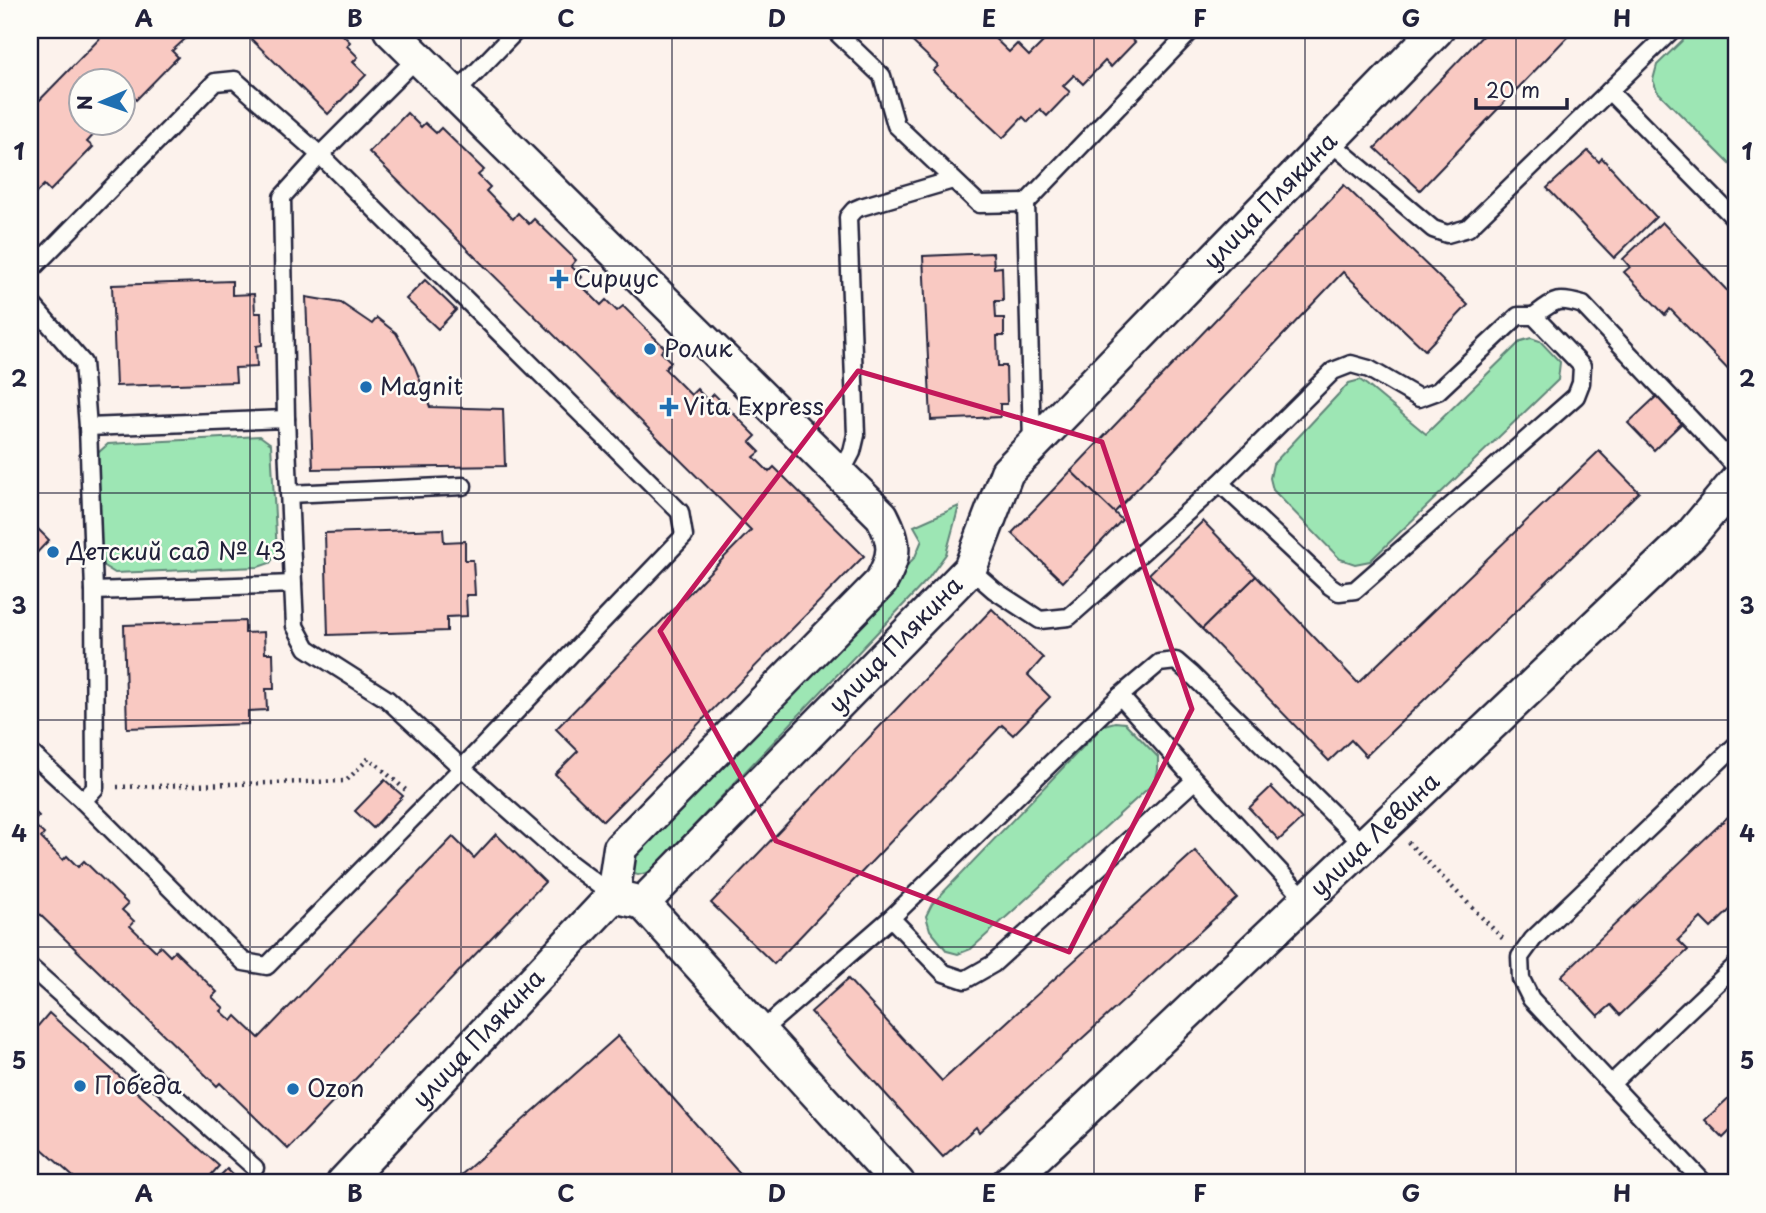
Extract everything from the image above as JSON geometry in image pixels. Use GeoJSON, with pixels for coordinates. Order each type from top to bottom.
{"type":"FeatureCollection","features":[{"type":"Feature","properties":{"kind":"street"},"geometry":{"type":"LineString","coordinates":[[390,30],[882,516],[890,531],[894,548],[890,567],[881,582],[620,848],[613,896],[643,904],[898,1183]]}},
{"type":"Feature","properties":{"kind":"street","name":"улица Плякина"},"geometry":{"type":"LineString","coordinates":[[643,904],[970,569],[1007,471],[1437,30]]}},
{"type":"Feature","properties":{"kind":"street","name":"улица Левина"},"geometry":{"type":"LineString","coordinates":[[1008,1183],[1690,536],[1736,481]]}},
{"type":"Feature","properties":{"kind":"street","name":"улица Плякина"},"geometry":{"type":"LineString","coordinates":[[343,1183],[613,896]]}},
{"type":"Feature","properties":{"kind":"lane"},"geometry":{"type":"LineString","coordinates":[[455,94],[517,30]]}},
{"type":"Feature","properties":{"kind":"lane"},"geometry":{"type":"LineString","coordinates":[[834,30],[882,76],[896,125],[979,204],[1026,203],[1192,30]]}},
{"type":"Feature","properties":{"kind":"lane"},"geometry":{"type":"LineString","coordinates":[[1329,141],[1433,229],[1447,234],[1468,228],[1672,30]]}},
{"type":"Feature","properties":{"kind":"lane"},"geometry":{"type":"LineString","coordinates":[[418,57],[282,197],[286,419],[295,626],[307,648],[387,699],[568,862],[613,896]]}},
{"type":"Feature","properties":{"kind":"lane"},"geometry":{"type":"LineString","coordinates":[[30,271],[215,82],[235,80],[320,155],[680,512],[684,536],[462,768],[267,965],[244,962],[83,801],[30,752]]}},
{"type":"Feature","properties":{"kind":"lane"},"geometry":{"type":"LineString","coordinates":[[1609,91],[1736,220]]}},
{"type":"Feature","properties":{"kind":"lane"},"geometry":{"type":"LineString","coordinates":[[840,475],[852,453],[856,435],[848,217],[854,210],[953,180]]}},
{"type":"Feature","properties":{"kind":"lane"},"geometry":{"type":"LineString","coordinates":[[1026,203],[1032,446]]}},
{"type":"Feature","properties":{"kind":"lane"},"geometry":{"type":"LineString","coordinates":[[970,569],[994,590],[1040,620],[1069,617],[1220,484],[1333,371],[1351,364],[1369,369],[1419,398],[1438,391],[1518,316],[1534,316],[1554,301],[1583,305],[1736,467]]}},
{"type":"Feature","properties":{"kind":"lane"},"geometry":{"type":"LineString","coordinates":[[30,302],[82,363],[88,427],[94,591],[95,788],[83,801]]}},
{"type":"Feature","properties":{"kind":"lane"},"geometry":{"type":"LineString","coordinates":[[1220,484],[1330,586],[1339,592],[1355,590],[1576,396],[1581,383],[1582,366],[1534,316]]}},
{"type":"Feature","properties":{"kind":"lane"},"geometry":{"type":"LineString","coordinates":[[88,427],[286,419]]}},
{"type":"Feature","properties":{"kind":"lane"},"geometry":{"type":"LineString","coordinates":[[289,494],[463,486]]}},
{"type":"Feature","properties":{"kind":"lane"},"geometry":{"type":"LineString","coordinates":[[94,591],[293,584]]}},
{"type":"Feature","properties":{"kind":"lane"},"geometry":{"type":"LineString","coordinates":[[760,1032],[891,918],[1120,696],[1159,663],[1175,662],[1191,674],[1364,845]]}},
{"type":"Feature","properties":{"kind":"lane"},"geometry":{"type":"LineString","coordinates":[[1120,696],[1306,900]]}},
{"type":"Feature","properties":{"kind":"lane"},"geometry":{"type":"LineString","coordinates":[[1704,1183],[1531,999],[1521,979],[1520,957],[1533,939],[1736,745]]}},
{"type":"Feature","properties":{"kind":"lane"},"geometry":{"type":"LineString","coordinates":[[891,918],[944,973],[965,979],[993,964],[1195,780]]}},
{"type":"Feature","properties":{"kind":"lane"},"geometry":{"type":"LineString","coordinates":[[30,967],[255,1168]]}},
{"type":"Feature","properties":{"kind":"lane"},"geometry":{"type":"LineString","coordinates":[[1611,1084],[1734,970]]}},
{"type":"Feature","properties":{"kind":"path"},"geometry":{"type":"LineString","coordinates":[[95,788],[346,781],[369,758],[424,806]]}},
{"type":"Feature","properties":{"kind":"path"},"geometry":{"type":"LineString","coordinates":[[1388,822],[1520,957]]}},
{"type":"Feature","properties":{"kind":"highlighted area"},"geometry":{"type":"Polygon","coordinates":[[[858,371],[1102,442],[1192,709],[1069,952],[776,841],[660,631],[858,371]]]}},
{"type":"Feature","properties":{"kind":"green space"},"geometry":{"type":"Polygon","coordinates":[[[1693,30],[1736,30],[1736,170],[1657,91],[1653,80],[1657,65],[1693,30]]]}},
{"type":"Feature","properties":{"kind":"green space"},"geometry":{"type":"Polygon","coordinates":[[[1531,338],[1540,341],[1560,362],[1558,380],[1370,561],[1355,564],[1340,559],[1273,490],[1270,478],[1273,464],[1349,383],[1360,380],[1426,434],[1521,341],[1531,338]]]}},
{"type":"Feature","properties":{"kind":"green space"},"geometry":{"type":"Polygon","coordinates":[[[260,436],[271,444],[277,553],[270,563],[258,567],[115,573],[102,565],[98,453],[108,444],[260,436]]]}},
{"type":"Feature","properties":{"kind":"green space"},"geometry":{"type":"Polygon","coordinates":[[[959,506],[946,554],[927,580],[650,872],[638,875],[631,873],[634,851],[915,557],[922,540],[914,526],[959,506]]]}},
{"type":"Feature","properties":{"kind":"green space"},"geometry":{"type":"Polygon","coordinates":[[[1125,723],[1158,757],[1155,782],[971,949],[958,954],[947,951],[930,930],[926,916],[932,904],[1104,725],[1125,723]]]}},
{"type":"Feature","properties":{"kind":"building"},"geometry":{"type":"Polygon","coordinates":[[[108,30],[187,30],[181,36],[185,39],[172,51],[178,57],[136,100],[136,66],[73,66],[108,30]]]}},
{"type":"Feature","properties":{"kind":"building"},"geometry":{"type":"Polygon","coordinates":[[[242,30],[338,30],[350,42],[347,46],[358,57],[353,62],[366,75],[328,114],[242,30]]]}},
{"type":"Feature","properties":{"kind":"building"},"geometry":{"type":"Polygon","coordinates":[[[900,30],[986,30],[1009,52],[1017,44],[1029,56],[1055,30],[1135,30],[1129,37],[1135,42],[1111,67],[1105,61],[1083,84],[1074,75],[1063,86],[1070,92],[1047,116],[1040,109],[1028,122],[1023,117],[1003,138],[933,71],[938,66],[900,30]]]}},
{"type":"Feature","properties":{"kind":"building"},"geometry":{"type":"Polygon","coordinates":[[[1488,30],[1574,30],[1420,190],[1375,148],[1488,30]]]}},
{"type":"Feature","properties":{"kind":"building"},"geometry":{"type":"Polygon","coordinates":[[[66,73],[66,136],[92,136],[87,142],[93,147],[50,191],[44,185],[34,195],[30,191],[30,110],[66,73]]]}},
{"type":"Feature","properties":{"kind":"building"},"geometry":{"type":"Polygon","coordinates":[[[407,113],[421,127],[425,123],[436,133],[441,128],[484,170],[478,175],[490,187],[486,191],[513,219],[518,213],[529,224],[534,219],[576,260],[571,266],[582,277],[578,282],[601,305],[606,300],[617,311],[623,306],[665,348],[661,352],[671,362],[665,369],[691,395],[697,389],[707,400],[714,394],[756,436],[750,442],[760,452],[754,457],[769,472],[774,467],[864,556],[603,821],[555,774],[578,751],[556,729],[751,530],[369,152],[407,113]]]}},
{"type":"Feature","properties":{"kind":"building"},"geometry":{"type":"Polygon","coordinates":[[[1588,151],[1599,162],[1602,158],[1656,217],[1614,258],[1547,188],[1588,151]]]}},
{"type":"Feature","properties":{"kind":"building"},"geometry":{"type":"Polygon","coordinates":[[[1344,185],[1468,305],[1425,350],[1343,272],[1114,513],[1071,471],[1344,185]]]}},
{"type":"Feature","properties":{"kind":"building"},"geometry":{"type":"Polygon","coordinates":[[[1662,222],[1736,300],[1736,378],[1670,309],[1665,315],[1624,272],[1630,267],[1623,259],[1662,222]]]}},
{"type":"Feature","properties":{"kind":"building"},"geometry":{"type":"Polygon","coordinates":[[[993,253],[994,268],[1002,267],[1003,301],[995,301],[996,318],[1004,318],[1004,336],[997,336],[998,366],[1006,366],[1007,404],[1000,404],[1000,417],[931,420],[923,256],[993,253]]]}},
{"type":"Feature","properties":{"kind":"building"},"geometry":{"type":"Polygon","coordinates":[[[425,280],[456,310],[438,329],[406,299],[425,280]]]}},
{"type":"Feature","properties":{"kind":"building"},"geometry":{"type":"Polygon","coordinates":[[[232,281],[232,295],[254,294],[255,313],[261,313],[262,345],[256,346],[257,367],[235,368],[236,382],[116,386],[112,285],[232,281]]]}},
{"type":"Feature","properties":{"kind":"building","name":"Magnit"},"geometry":{"type":"Polygon","coordinates":[[[306,297],[341,303],[372,324],[377,318],[396,333],[415,367],[430,407],[503,409],[505,466],[313,469],[306,297]]]}},
{"type":"Feature","properties":{"kind":"building"},"geometry":{"type":"Polygon","coordinates":[[[1659,394],[1684,421],[1654,450],[1628,423],[1659,394]]]}},
{"type":"Feature","properties":{"kind":"building"},"geometry":{"type":"Polygon","coordinates":[[[1599,451],[1639,492],[1366,756],[1351,740],[1329,761],[1202,629],[1256,576],[1358,683],[1599,451]]]}},
{"type":"Feature","properties":{"kind":"building"},"geometry":{"type":"Polygon","coordinates":[[[1071,471],[1122,520],[1063,582],[1012,533],[1071,471]]]}},
{"type":"Feature","properties":{"kind":"building"},"geometry":{"type":"Polygon","coordinates":[[[30,521],[49,540],[30,560],[30,521]]]}},
{"type":"Feature","properties":{"kind":"building"},"geometry":{"type":"Polygon","coordinates":[[[1203,521],[1256,576],[1202,629],[1149,574],[1203,521]]]}},
{"type":"Feature","properties":{"kind":"building"},"geometry":{"type":"Polygon","coordinates":[[[443,529],[444,542],[465,541],[465,560],[473,560],[475,595],[466,595],[467,616],[447,617],[447,631],[328,635],[325,533],[443,529]]]}},
{"type":"Feature","properties":{"kind":"building"},"geometry":{"type":"Polygon","coordinates":[[[992,609],[1043,658],[1028,675],[1050,697],[1013,735],[1002,725],[774,964],[711,903],[992,609]]]}},
{"type":"Feature","properties":{"kind":"building"},"geometry":{"type":"Polygon","coordinates":[[[245,621],[245,633],[264,632],[265,653],[273,653],[274,689],[266,689],[267,710],[248,711],[248,724],[127,728],[124,625],[245,621]]]}},
{"type":"Feature","properties":{"kind":"building"},"geometry":{"type":"Polygon","coordinates":[[[385,780],[403,796],[373,828],[355,811],[385,780]]]}},
{"type":"Feature","properties":{"kind":"building"},"geometry":{"type":"Polygon","coordinates":[[[1271,787],[1302,819],[1279,840],[1249,808],[1271,787]]]}},
{"type":"Feature","properties":{"kind":"building"},"geometry":{"type":"Polygon","coordinates":[[[30,807],[39,816],[32,823],[44,834],[41,838],[63,860],[67,856],[78,867],[84,861],[128,904],[122,910],[134,921],[130,926],[156,951],[160,946],[170,956],[175,951],[217,992],[212,997],[224,1008],[221,1011],[232,1021],[236,1016],[259,1038],[453,837],[474,858],[496,834],[545,882],[288,1149],[220,1083],[217,1086],[30,905],[30,807]]]}},
{"type":"Feature","properties":{"kind":"building"},"geometry":{"type":"Polygon","coordinates":[[[1736,809],[1736,904],[1711,928],[1701,918],[1678,940],[1688,950],[1620,1015],[1611,1005],[1598,1016],[1561,976],[1736,809]]]}},
{"type":"Feature","properties":{"kind":"building"},"geometry":{"type":"Polygon","coordinates":[[[1195,851],[1237,898],[979,1132],[976,1127],[943,1157],[811,1012],[848,979],[942,1081],[1195,851]]]}},
{"type":"Feature","properties":{"kind":"building","name":"Победа"},"geometry":{"type":"Polygon","coordinates":[[[49,1013],[219,1166],[204,1183],[80,1183],[30,1138],[30,1035],[49,1013]]]}},
{"type":"Feature","properties":{"kind":"building"},"geometry":{"type":"Polygon","coordinates":[[[618,1036],[748,1183],[452,1183],[618,1036]]]}},
{"type":"Feature","properties":{"kind":"building"},"geometry":{"type":"Polygon","coordinates":[[[1736,1091],[1736,1134],[1732,1129],[1723,1138],[1705,1120],[1736,1091]]]}},
{"type":"Feature","properties":{"kind":"building"},"geometry":{"type":"Polygon","coordinates":[[[227,1169],[241,1183],[213,1183],[227,1169]]]}},
{"type":"Feature","properties":{"kind":"place","name":"Сириус"},"geometry":{"type":"Point","coordinates":[559,279]}},
{"type":"Feature","properties":{"kind":"place","name":"Ролик"},"geometry":{"type":"Point","coordinates":[650,349]}},
{"type":"Feature","properties":{"kind":"place","name":"Magnit"},"geometry":{"type":"Point","coordinates":[366,387]}},
{"type":"Feature","properties":{"kind":"place","name":"Vita Express"},"geometry":{"type":"Point","coordinates":[669,407]}},
{"type":"Feature","properties":{"kind":"place","name":"Детский сад № 43"},"geometry":{"type":"Point","coordinates":[53,552]}},
{"type":"Feature","properties":{"kind":"place","name":"Победа"},"geometry":{"type":"Point","coordinates":[80,1086]}},
{"type":"Feature","properties":{"kind":"place","name":"Ozon"},"geometry":{"type":"Point","coordinates":[293,1089]}}]}
